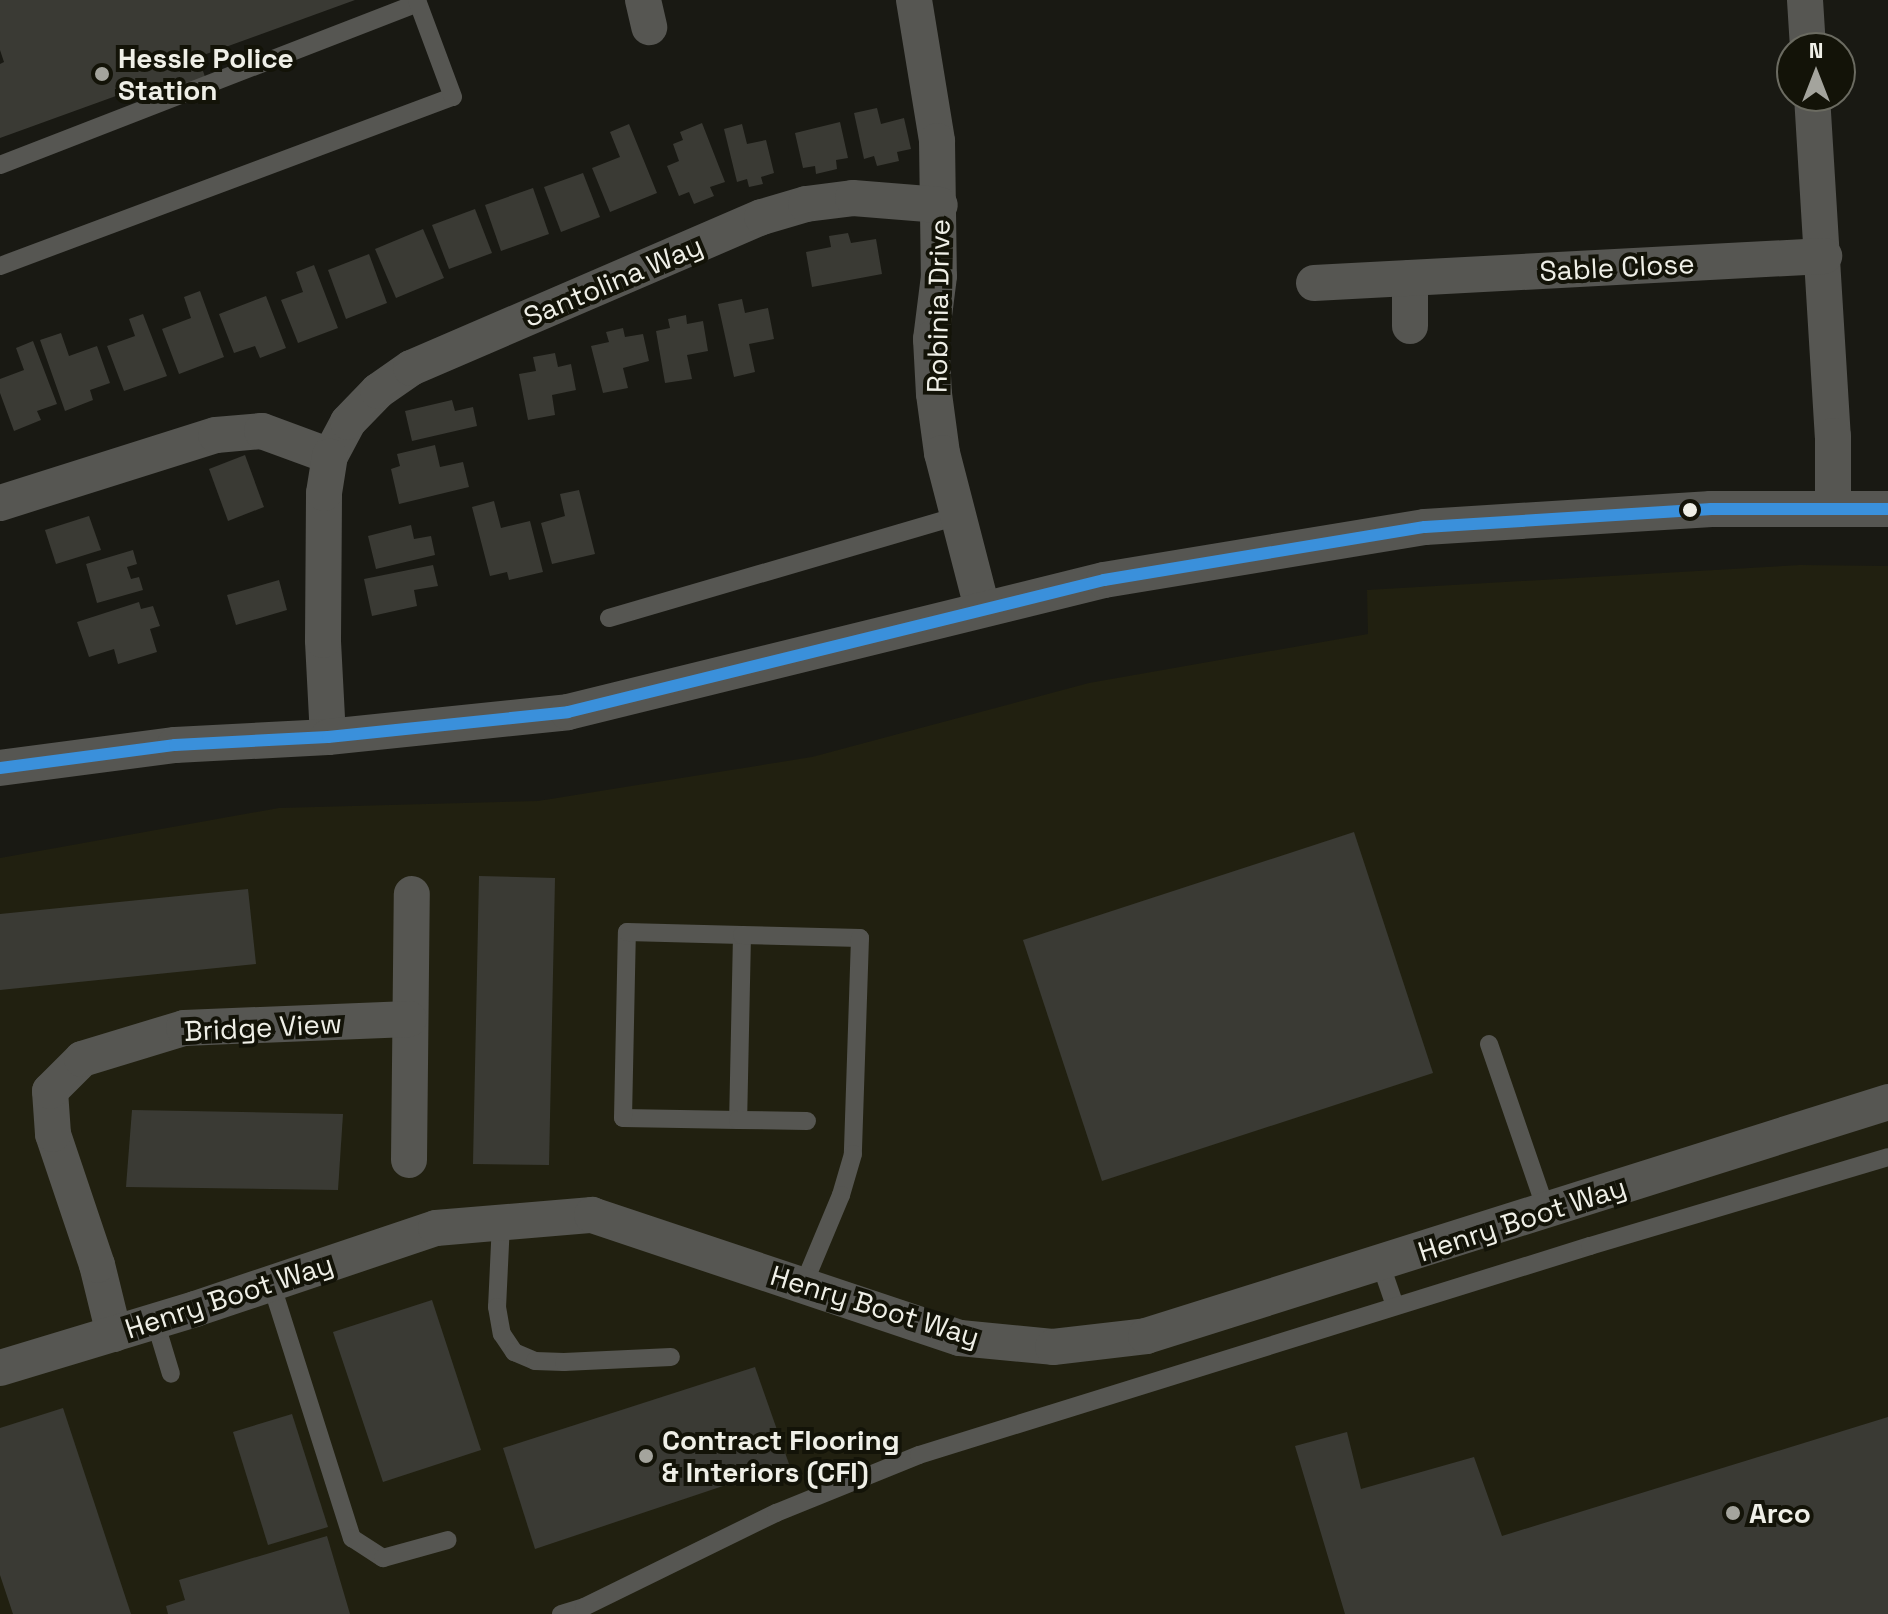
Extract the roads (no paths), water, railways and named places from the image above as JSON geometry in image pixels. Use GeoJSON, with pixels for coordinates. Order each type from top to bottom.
{"type":"FeatureCollection","features":[{"type":"Feature","properties":{"kind":"street","name":"Robinia Drive"},"geometry":{"type":"LineString","coordinates":[[914,0],[937,141],[939,276],[931,339],[942,453],[982,608]]}},
{"type":"Feature","properties":{"kind":"street"},"geometry":{"type":"LineString","coordinates":[[1805,0],[1807,32]]}},
{"type":"Feature","properties":{"kind":"street"},"geometry":{"type":"LineString","coordinates":[[1813,112],[1833,436],[1833,508]]}},
{"type":"Feature","properties":{"kind":"street","name":"Santolina Way"},"geometry":{"type":"LineString","coordinates":[[328,737],[323,581],[324,493],[330,456],[348,422],[378,391],[411,368],[762,217],[806,204],[853,198],[940,205]]}},
{"type":"Feature","properties":{"kind":"street","name":"Sable Close"},"geometry":{"type":"LineString","coordinates":[[1314,283],[1824,256]]}},
{"type":"Feature","properties":{"kind":"street"},"geometry":{"type":"LineString","coordinates":[[1410,278],[1410,326]]}},
{"type":"Feature","properties":{"kind":"street"},"geometry":{"type":"LineString","coordinates":[[0,503],[216,435],[262,431],[330,456]]}},
{"type":"Feature","properties":{"kind":"street"},"geometry":{"type":"LineString","coordinates":[[0,768],[175,745],[328,737],[568,712],[775,664],[982,608],[1104,580],[1425,527],[1711,509],[1888,509]]}},
{"type":"Feature","properties":{"kind":"street"},"geometry":{"type":"LineString","coordinates":[[409,1160],[412,894]]}},
{"type":"Feature","properties":{"kind":"street","name":"Bridge View"},"geometry":{"type":"LineString","coordinates":[[114,1334],[97,1265],[53,1134],[50,1091],[82,1059],[184,1028],[409,1019]]}},
{"type":"Feature","properties":{"kind":"street","name":"Henry Boot Way"},"geometry":{"type":"LineString","coordinates":[[0,1368],[155,1321],[436,1228],[592,1215],[960,1338],[1053,1347],[1146,1336],[1381,1265],[1888,1102]]}},
{"type":"Feature","properties":{"kind":"lane"},"geometry":{"type":"LineString","coordinates":[[0,165],[418,1],[453,97],[0,266]]}},
{"type":"Feature","properties":{"kind":"lane"},"geometry":{"type":"LineString","coordinates":[[609,618],[957,516]]}},
{"type":"Feature","properties":{"kind":"lane"},"geometry":{"type":"LineString","coordinates":[[803,1286],[841,1195],[853,1154],[860,938],[627,932],[623,1118],[807,1121]]}},
{"type":"Feature","properties":{"kind":"lane"},"geometry":{"type":"LineString","coordinates":[[738,1120],[742,935]]}},
{"type":"Feature","properties":{"kind":"lane"},"geometry":{"type":"LineString","coordinates":[[1489,1044],[1546,1210]]}},
{"type":"Feature","properties":{"kind":"lane"},"geometry":{"type":"LineString","coordinates":[[561,1614],[584,1607],[776,1513],[919,1455],[1395,1306],[1888,1157]]}},
{"type":"Feature","properties":{"kind":"lane"},"geometry":{"type":"LineString","coordinates":[[501,1223],[497,1307],[502,1334],[514,1352],[535,1361],[564,1362],[671,1357]]}},
{"type":"Feature","properties":{"kind":"lane"},"geometry":{"type":"LineString","coordinates":[[1381,1265],[1395,1306]]}},
{"type":"Feature","properties":{"kind":"lane"},"geometry":{"type":"LineString","coordinates":[[271,1283],[352,1538],[383,1558],[448,1540]]}},
{"type":"Feature","properties":{"kind":"lane"},"geometry":{"type":"LineString","coordinates":[[155,1321],[171,1374]]}},
{"type":"Feature","properties":{"kind":"place","name":"Hessle Police Station"},"geometry":{"type":"Point","coordinates":[102,74]}},
{"type":"Feature","properties":{"kind":"place","name":"Contract Flooring & Interiors (CFI)"},"geometry":{"type":"Point","coordinates":[646,1456]}},
{"type":"Feature","properties":{"kind":"place","name":"Arco"},"geometry":{"type":"Point","coordinates":[1733,1513]}}]}
